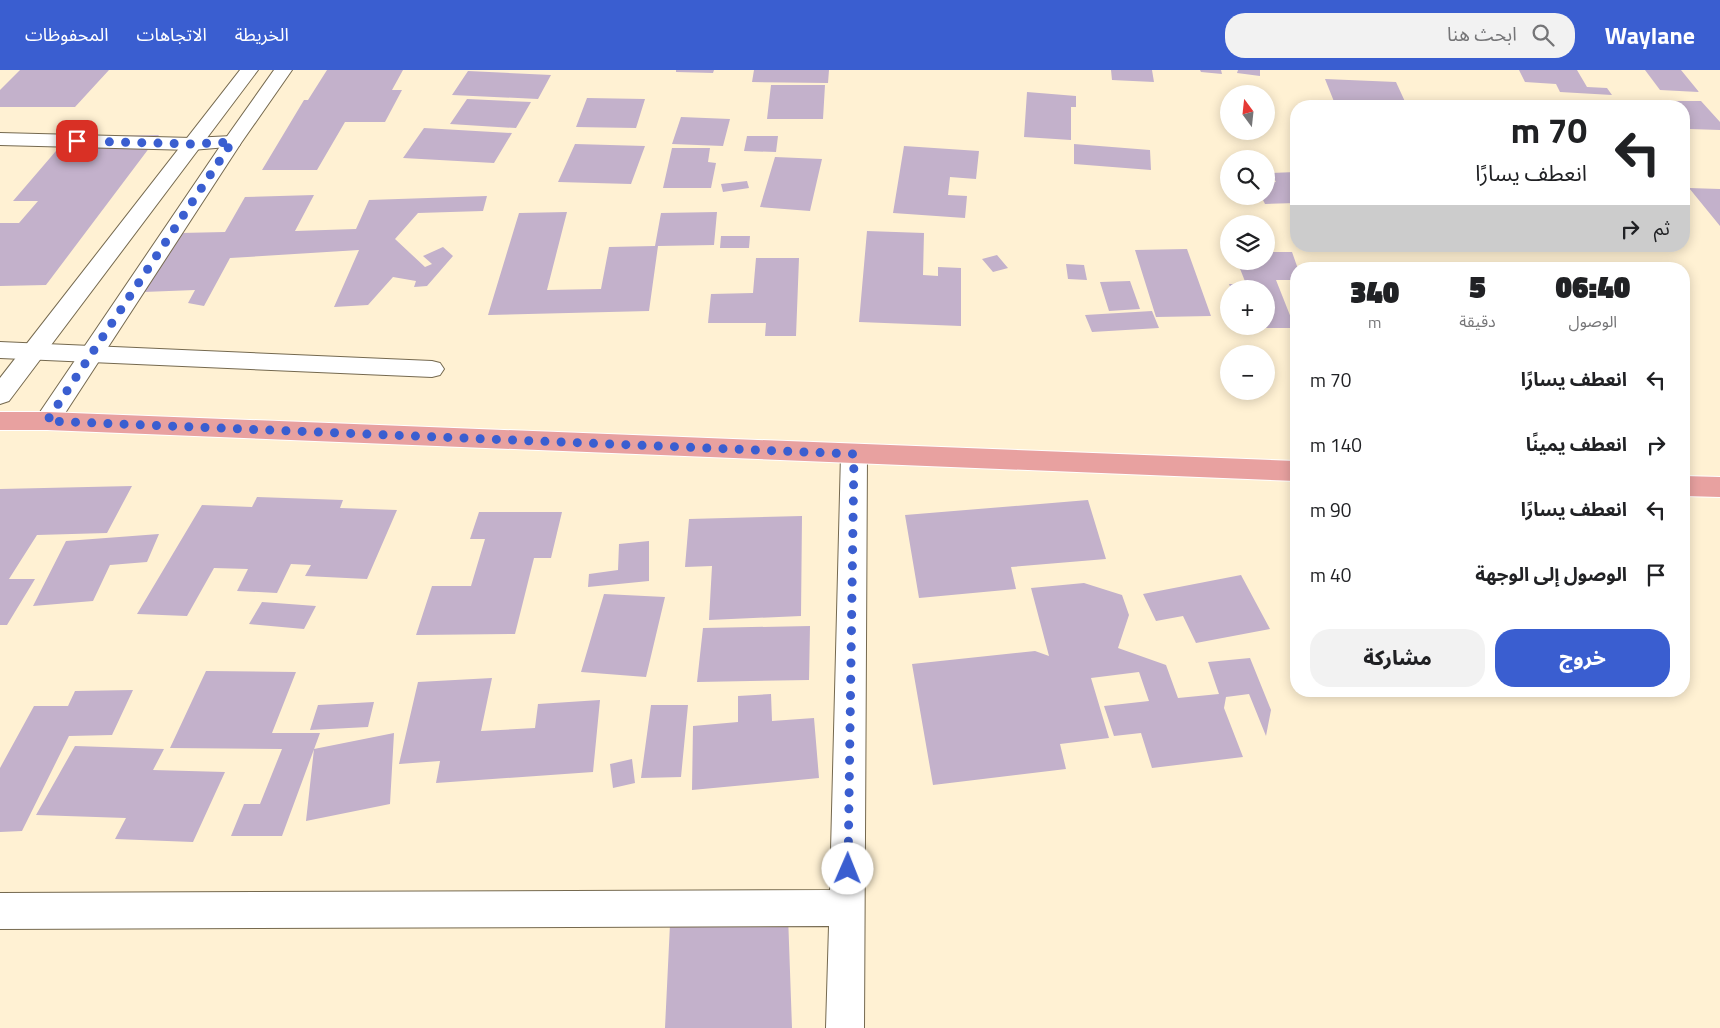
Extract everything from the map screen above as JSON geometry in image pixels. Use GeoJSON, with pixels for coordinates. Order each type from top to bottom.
{"type":"FeatureCollection","features":[{"type":"Feature","properties":{"kind":"main road"},"geometry":{"type":"LineString","coordinates":[[0,421],[47,421],[1290,471]]}},
{"type":"Feature","properties":{"kind":"main road"},"geometry":{"type":"LineString","coordinates":[[1690,486],[1720,487]]}},
{"type":"Feature","properties":{"kind":"street"},"geometry":{"type":"LineString","coordinates":[[0,395],[248,70]]}},
{"type":"Feature","properties":{"kind":"street"},"geometry":{"type":"LineString","coordinates":[[47,421],[232,142],[283,70]]}},
{"type":"Feature","properties":{"kind":"street"},"geometry":{"type":"LineString","coordinates":[[0,138],[192,144],[232,142]]}},
{"type":"Feature","properties":{"kind":"street"},"geometry":{"type":"LineString","coordinates":[[0,350],[93,352],[432,369]]}},
{"type":"Feature","properties":{"kind":"street"},"geometry":{"type":"LineString","coordinates":[[845,1028],[854,454]]}},
{"type":"Feature","properties":{"kind":"street"},"geometry":{"type":"LineString","coordinates":[[0,911],[847,908]]}},
{"type":"Feature","properties":{"kind":"building"},"geometry":{"type":"Polygon","coordinates":[[[20,70],[109,70],[75,107],[0,107],[0,90],[20,70]]]}},
{"type":"Feature","properties":{"kind":"building"},"geometry":{"type":"Polygon","coordinates":[[[327,70],[403,70],[392,90],[402,90],[385,122],[345,122],[317,170],[262,170],[304,100],[308,100],[327,70]]]}},
{"type":"Feature","properties":{"kind":"building"},"geometry":{"type":"Polygon","coordinates":[[[676,70],[714,70],[713,73],[676,72],[676,70]]]}},
{"type":"Feature","properties":{"kind":"building"},"geometry":{"type":"Polygon","coordinates":[[[754,70],[829,70],[828,83],[752,82],[754,70]]]}},
{"type":"Feature","properties":{"kind":"building"},"geometry":{"type":"Polygon","coordinates":[[[1111,70],[1152,70],[1154,82],[1112,80],[1111,70]]]}},
{"type":"Feature","properties":{"kind":"building"},"geometry":{"type":"Polygon","coordinates":[[[1200,70],[1221,70],[1222,74],[1201,72],[1200,70]]]}},
{"type":"Feature","properties":{"kind":"building"},"geometry":{"type":"Polygon","coordinates":[[[1238,70],[1260,70],[1260,76],[1237,73],[1238,70]]]}},
{"type":"Feature","properties":{"kind":"building"},"geometry":{"type":"Polygon","coordinates":[[[1519,70],[1577,70],[1587,87],[1607,88],[1612,95],[1560,92],[1556,84],[1525,82],[1519,70]]]}},
{"type":"Feature","properties":{"kind":"building"},"geometry":{"type":"Polygon","coordinates":[[[1645,70],[1681,70],[1699,92],[1660,90],[1645,70]]]}},
{"type":"Feature","properties":{"kind":"building"},"geometry":{"type":"Polygon","coordinates":[[[468,71],[551,75],[538,99],[452,95],[468,71]]]}},
{"type":"Feature","properties":{"kind":"building"},"geometry":{"type":"Polygon","coordinates":[[[1325,79],[1396,82],[1404,100],[1333,100],[1325,79]]]}},
{"type":"Feature","properties":{"kind":"building"},"geometry":{"type":"Polygon","coordinates":[[[771,85],[825,85],[823,119],[767,119],[771,85]]]}},
{"type":"Feature","properties":{"kind":"building"},"geometry":{"type":"Polygon","coordinates":[[[1027,92],[1076,96],[1076,107],[1071,107],[1071,140],[1024,137],[1027,92]]]}},
{"type":"Feature","properties":{"kind":"building"},"geometry":{"type":"Polygon","coordinates":[[[587,98],[645,99],[636,128],[576,127],[587,98]]]}},
{"type":"Feature","properties":{"kind":"building"},"geometry":{"type":"Polygon","coordinates":[[[467,99],[531,102],[516,128],[450,124],[467,99]]]}},
{"type":"Feature","properties":{"kind":"building"},"geometry":{"type":"Polygon","coordinates":[[[1690,101],[1701,101],[1720,122],[1720,130],[1690,129],[1690,101]]]}},
{"type":"Feature","properties":{"kind":"building"},"geometry":{"type":"Polygon","coordinates":[[[681,117],[730,119],[723,146],[672,144],[681,117]]]}},
{"type":"Feature","properties":{"kind":"building"},"geometry":{"type":"Polygon","coordinates":[[[424,128],[512,133],[494,163],[403,158],[424,128]]]}},
{"type":"Feature","properties":{"kind":"building"},"geometry":{"type":"Polygon","coordinates":[[[159,135],[46,285],[0,286],[0,223],[19,223],[38,201],[13,201],[68,137],[159,135]]]}},
{"type":"Feature","properties":{"kind":"building"},"geometry":{"type":"Polygon","coordinates":[[[747,136],[778,136],[776,152],[744,151],[747,136]]]}},
{"type":"Feature","properties":{"kind":"building"},"geometry":{"type":"Polygon","coordinates":[[[575,144],[645,146],[631,184],[558,182],[575,144]]]}},
{"type":"Feature","properties":{"kind":"building"},"geometry":{"type":"Polygon","coordinates":[[[1074,144],[1150,150],[1151,170],[1074,164],[1074,144]]]}},
{"type":"Feature","properties":{"kind":"building"},"geometry":{"type":"Polygon","coordinates":[[[904,146],[979,151],[976,179],[950,177],[948,195],[967,196],[965,218],[893,213],[904,146]]]}},
{"type":"Feature","properties":{"kind":"building"},"geometry":{"type":"Polygon","coordinates":[[[672,148],[710,148],[708,162],[716,163],[711,188],[663,188],[672,148]]]}},
{"type":"Feature","properties":{"kind":"building"},"geometry":{"type":"Polygon","coordinates":[[[775,157],[822,159],[810,211],[760,207],[775,157]]]}},
{"type":"Feature","properties":{"kind":"building"},"geometry":{"type":"Polygon","coordinates":[[[1290,172],[1290,203],[1275,204],[1275,173],[1290,172]]]}},
{"type":"Feature","properties":{"kind":"building"},"geometry":{"type":"Polygon","coordinates":[[[747,181],[749,188],[723,192],[721,184],[747,181]]]}},
{"type":"Feature","properties":{"kind":"building"},"geometry":{"type":"Polygon","coordinates":[[[1690,188],[1720,189],[1720,226],[1690,189],[1690,188]]]}},
{"type":"Feature","properties":{"kind":"building"},"geometry":{"type":"Polygon","coordinates":[[[314,195],[295,231],[356,229],[369,200],[487,196],[483,211],[418,213],[395,239],[425,267],[432,264],[423,256],[443,247],[453,256],[427,286],[414,287],[416,281],[393,277],[368,305],[334,307],[359,250],[230,258],[204,306],[188,303],[195,290],[143,292],[180,233],[225,232],[245,197],[314,195]]]}},
{"type":"Feature","properties":{"kind":"building"},"geometry":{"type":"Polygon","coordinates":[[[567,212],[547,290],[601,289],[609,247],[655,246],[661,213],[717,212],[714,245],[658,246],[649,311],[488,315],[519,213],[567,212]]]}},
{"type":"Feature","properties":{"kind":"building"},"geometry":{"type":"Polygon","coordinates":[[[867,231],[924,233],[923,275],[938,276],[938,267],[961,268],[961,326],[859,322],[867,231]]]}},
{"type":"Feature","properties":{"kind":"building"},"geometry":{"type":"Polygon","coordinates":[[[721,236],[750,236],[749,248],[720,248],[721,236]]]}},
{"type":"Feature","properties":{"kind":"building"},"geometry":{"type":"Polygon","coordinates":[[[1187,249],[1211,316],[1156,317],[1135,250],[1187,249]]]}},
{"type":"Feature","properties":{"kind":"building"},"geometry":{"type":"Polygon","coordinates":[[[1275,252],[1292,252],[1296,262],[1290,262],[1290,280],[1276,280],[1290,315],[1290,328],[1275,328],[1275,280],[1244,280],[1241,270],[1275,270],[1275,252]]]}},
{"type":"Feature","properties":{"kind":"building"},"geometry":{"type":"Polygon","coordinates":[[[997,255],[1008,268],[993,272],[982,259],[997,255]]]}},
{"type":"Feature","properties":{"kind":"building"},"geometry":{"type":"Polygon","coordinates":[[[756,258],[799,258],[796,336],[765,336],[766,323],[708,323],[711,294],[753,293],[756,258]]]}},
{"type":"Feature","properties":{"kind":"building"},"geometry":{"type":"Polygon","coordinates":[[[1066,264],[1084,265],[1087,280],[1068,279],[1066,264]]]}},
{"type":"Feature","properties":{"kind":"building"},"geometry":{"type":"Polygon","coordinates":[[[1130,281],[1140,309],[1109,311],[1100,282],[1130,281]]]}},
{"type":"Feature","properties":{"kind":"building"},"geometry":{"type":"Polygon","coordinates":[[[1152,311],[1159,328],[1092,332],[1085,315],[1152,311]]]}},
{"type":"Feature","properties":{"kind":"building"},"geometry":{"type":"Polygon","coordinates":[[[132,486],[107,533],[37,535],[9,579],[35,579],[7,625],[0,625],[0,489],[132,486]]]}},
{"type":"Feature","properties":{"kind":"building"},"geometry":{"type":"Polygon","coordinates":[[[257,497],[343,500],[340,508],[397,510],[367,579],[305,576],[311,565],[291,564],[277,593],[237,591],[248,569],[214,568],[187,616],[137,614],[202,505],[252,507],[257,497]]]}},
{"type":"Feature","properties":{"kind":"building"},"geometry":{"type":"Polygon","coordinates":[[[1088,500],[1106,559],[1011,567],[1016,589],[919,598],[905,515],[1088,500]]]}},
{"type":"Feature","properties":{"kind":"building"},"geometry":{"type":"Polygon","coordinates":[[[479,512],[562,512],[551,558],[534,558],[515,634],[416,635],[432,586],[471,586],[485,539],[470,539],[479,512]]]}},
{"type":"Feature","properties":{"kind":"building"},"geometry":{"type":"Polygon","coordinates":[[[802,516],[801,616],[709,620],[712,566],[685,567],[689,519],[802,516]]]}},
{"type":"Feature","properties":{"kind":"building"},"geometry":{"type":"Polygon","coordinates":[[[159,534],[147,562],[110,565],[93,601],[33,606],[66,541],[159,534]]]}},
{"type":"Feature","properties":{"kind":"building"},"geometry":{"type":"Polygon","coordinates":[[[649,541],[649,581],[588,587],[589,574],[618,570],[619,544],[649,541]]]}},
{"type":"Feature","properties":{"kind":"building"},"geometry":{"type":"Polygon","coordinates":[[[1241,575],[1270,629],[1196,643],[1183,616],[1156,621],[1143,594],[1241,575]]]}},
{"type":"Feature","properties":{"kind":"building"},"geometry":{"type":"Polygon","coordinates":[[[1084,583],[1122,595],[1129,615],[1118,648],[1166,665],[1178,698],[1219,694],[1208,662],[1250,658],[1271,710],[1266,736],[1249,694],[1226,697],[1224,708],[1243,757],[1152,768],[1141,733],[1114,736],[1104,706],[1149,701],[1139,672],[1091,678],[1109,738],[1060,744],[1066,769],[933,785],[912,664],[1035,651],[1049,656],[1031,588],[1084,583]]]}},
{"type":"Feature","properties":{"kind":"building"},"geometry":{"type":"Polygon","coordinates":[[[604,594],[665,597],[646,677],[581,672],[604,594]]]}},
{"type":"Feature","properties":{"kind":"building"},"geometry":{"type":"Polygon","coordinates":[[[262,602],[316,606],[304,629],[249,624],[262,602]]]}},
{"type":"Feature","properties":{"kind":"building"},"geometry":{"type":"Polygon","coordinates":[[[810,626],[809,680],[697,682],[703,628],[810,626]]]}},
{"type":"Feature","properties":{"kind":"building"},"geometry":{"type":"Polygon","coordinates":[[[206,671],[296,672],[272,733],[320,733],[282,836],[231,836],[244,804],[260,804],[282,749],[170,748],[206,671]]]}},
{"type":"Feature","properties":{"kind":"building"},"geometry":{"type":"Polygon","coordinates":[[[492,678],[481,731],[535,728],[538,704],[600,700],[593,772],[436,783],[440,761],[399,764],[418,682],[492,678]]]}},
{"type":"Feature","properties":{"kind":"building"},"geometry":{"type":"Polygon","coordinates":[[[133,690],[112,735],[69,736],[22,831],[0,832],[0,768],[34,706],[68,706],[75,691],[133,690]]]}},
{"type":"Feature","properties":{"kind":"building"},"geometry":{"type":"Polygon","coordinates":[[[771,694],[772,721],[814,718],[819,778],[692,790],[693,726],[738,722],[738,696],[771,694]]]}},
{"type":"Feature","properties":{"kind":"building"},"geometry":{"type":"Polygon","coordinates":[[[374,702],[368,727],[310,730],[318,705],[374,702]]]}},
{"type":"Feature","properties":{"kind":"building"},"geometry":{"type":"Polygon","coordinates":[[[651,705],[688,705],[681,777],[641,778],[651,705]]]}},
{"type":"Feature","properties":{"kind":"building"},"geometry":{"type":"Polygon","coordinates":[[[394,733],[390,804],[306,821],[314,749],[394,733]]]}},
{"type":"Feature","properties":{"kind":"building"},"geometry":{"type":"Polygon","coordinates":[[[75,746],[164,749],[153,770],[225,772],[193,842],[115,839],[126,818],[36,815],[75,746]]]}},
{"type":"Feature","properties":{"kind":"building"},"geometry":{"type":"Polygon","coordinates":[[[632,759],[635,783],[613,788],[610,764],[632,759]]]}},
{"type":"Feature","properties":{"kind":"building"},"geometry":{"type":"Polygon","coordinates":[[[788,915],[792,1028],[665,1028],[670,924],[788,915]]]}},
{"type":"Feature","properties":{"kind":"route"},"geometry":{"type":"LineString","coordinates":[[77,141],[192,144],[232,142],[47,421],[854,454],[848,869]]}}]}
